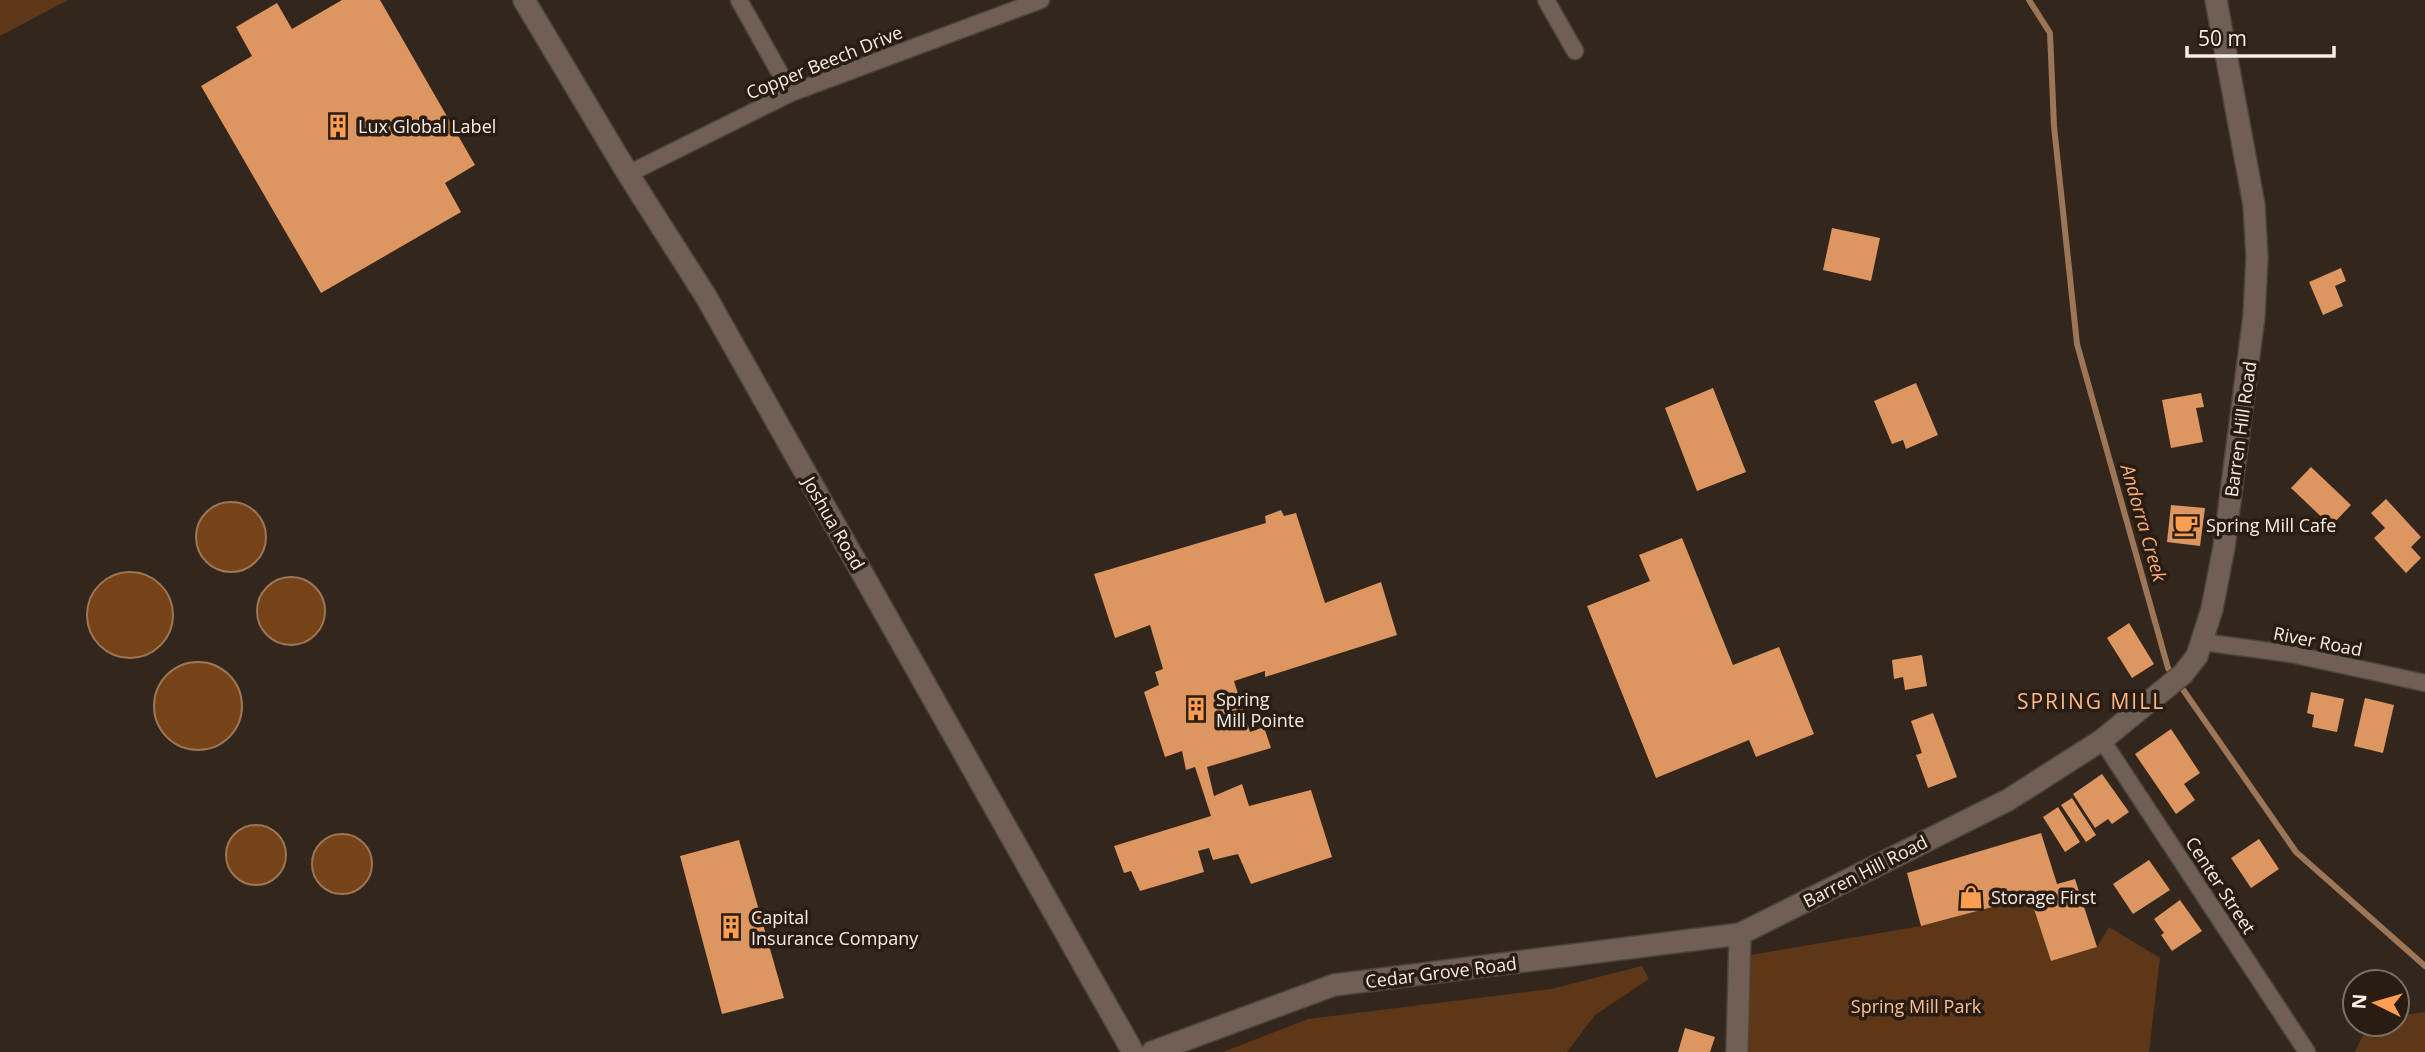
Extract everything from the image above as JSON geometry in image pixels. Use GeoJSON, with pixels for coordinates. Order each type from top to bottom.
{"type":"FeatureCollection","features":[{"type":"Feature","properties":{"kind":"main road","name":"Joshua Road"},"geometry":{"type":"LineString","coordinates":[[524,0],[628,174],[705,295],[1133,1052]]}},
{"type":"Feature","properties":{"kind":"main road","name":"Barren Hill Road"},"geometry":{"type":"LineString","coordinates":[[1740,934],[2008,800],[2102,740],[2158,696],[2191,665],[2203,642],[2214,599],[2225,534],[2254,316],[2257,257],[2250,180],[2216,0]]}},
{"type":"Feature","properties":{"kind":"main road","name":"Cedar Grove Road"},"geometry":{"type":"LineString","coordinates":[[1152,1052],[1334,985],[1740,934]]}},
{"type":"Feature","properties":{"kind":"main road"},"geometry":{"type":"LineString","coordinates":[[1737,1052],[1740,934]]}},
{"type":"Feature","properties":{"kind":"street"},"geometry":{"type":"LineString","coordinates":[[738,0],[791,93]]}},
{"type":"Feature","properties":{"kind":"street","name":"Copper Beech Drive"},"geometry":{"type":"LineString","coordinates":[[628,174],[791,93],[1041,0]]}},
{"type":"Feature","properties":{"kind":"street"},"geometry":{"type":"LineString","coordinates":[[1546,0],[1574,51]]}},
{"type":"Feature","properties":{"kind":"street","name":"River Road"},"geometry":{"type":"LineString","coordinates":[[2203,642],[2291,654],[2425,683]]}},
{"type":"Feature","properties":{"kind":"street","name":"Center Street"},"geometry":{"type":"LineString","coordinates":[[2102,740],[2307,1052]]}},
{"type":"Feature","properties":{"kind":"green space"},"geometry":{"type":"Polygon","coordinates":[[[0,0],[68,0],[0,36],[0,0]]]}},
{"type":"Feature","properties":{"kind":"green space","name":"Spring Mill Park"},"geometry":{"type":"Polygon","coordinates":[[[2030,897],[2051,961],[2097,947],[2109,927],[2160,958],[2149,1052],[1734,1052],[1739,957],[1921,926],[2030,897]]]}},
{"type":"Feature","properties":{"kind":"green space"},"geometry":{"type":"Polygon","coordinates":[[[1642,966],[1649,979],[1595,1015],[1567,1052],[1223,1052],[1308,1019],[1551,989],[1642,966]]]}},
{"type":"Feature","properties":{"kind":"green space"},"geometry":{"type":"Polygon","coordinates":[[[2425,1012],[2425,1052],[2355,1052],[2362,1038],[2411,1038],[2411,1014],[2425,1012]]]}},
{"type":"Feature","properties":{"kind":"shaded area"},"geometry":{"type":"Polygon","coordinates":[[[231,502],[256,512],[266,537],[256,562],[231,572],[206,562],[196,537],[206,512],[231,502]]]}},
{"type":"Feature","properties":{"kind":"shaded area"},"geometry":{"type":"Polygon","coordinates":[[[130,572],[147,575],[161,584],[170,598],[173,615],[170,632],[161,646],[147,655],[130,658],[113,655],[99,646],[90,632],[87,615],[90,598],[99,584],[113,575],[130,572]]]}},
{"type":"Feature","properties":{"kind":"shaded area"},"geometry":{"type":"Polygon","coordinates":[[[291,577],[304,579],[315,587],[323,598],[323,624],[315,635],[304,643],[291,645],[278,643],[267,635],[259,624],[257,611],[259,598],[267,587],[278,579],[291,577]]]}},
{"type":"Feature","properties":{"kind":"shaded area"},"geometry":{"type":"Polygon","coordinates":[[[198,662],[215,666],[229,675],[238,689],[242,706],[238,723],[229,737],[215,746],[198,750],[181,746],[167,737],[158,723],[154,706],[158,689],[167,675],[181,666],[198,662]]]}},
{"type":"Feature","properties":{"kind":"shaded area"},"geometry":{"type":"Polygon","coordinates":[[[250,825],[262,825],[278,833],[284,843],[284,867],[278,877],[262,885],[250,885],[234,877],[226,861],[226,849],[234,833],[250,825]]]}},
{"type":"Feature","properties":{"kind":"shaded area"},"geometry":{"type":"Polygon","coordinates":[[[342,834],[359,839],[367,847],[372,864],[367,881],[359,889],[342,894],[325,889],[317,881],[312,864],[317,847],[325,839],[342,834]]]}},
{"type":"Feature","properties":{"kind":"building","name":"Lux Global Label"},"geometry":{"type":"Polygon","coordinates":[[[342,0],[380,0],[475,165],[445,183],[461,212],[321,293],[201,86],[252,56],[236,27],[277,3],[292,29],[342,0]]]}},
{"type":"Feature","properties":{"kind":"building"},"geometry":{"type":"Polygon","coordinates":[[[1832,228],[1880,238],[1871,281],[1823,270],[1832,228]]]}},
{"type":"Feature","properties":{"kind":"building"},"geometry":{"type":"Polygon","coordinates":[[[2341,268],[2346,281],[2335,286],[2343,306],[2323,315],[2309,282],[2341,268]]]}},
{"type":"Feature","properties":{"kind":"building"},"geometry":{"type":"Polygon","coordinates":[[[1916,383],[1938,435],[1906,449],[1903,440],[1892,444],[1874,401],[1916,383]]]}},
{"type":"Feature","properties":{"kind":"building"},"geometry":{"type":"Polygon","coordinates":[[[1713,388],[1746,472],[1697,491],[1665,408],[1713,388]]]}},
{"type":"Feature","properties":{"kind":"building"},"geometry":{"type":"Polygon","coordinates":[[[2201,393],[2204,407],[2196,408],[2203,442],[2171,448],[2162,400],[2201,393]]]}},
{"type":"Feature","properties":{"kind":"building"},"geometry":{"type":"Polygon","coordinates":[[[2311,467],[2351,505],[2331,526],[2291,488],[2311,467]]]}},
{"type":"Feature","properties":{"kind":"building"},"geometry":{"type":"Polygon","coordinates":[[[2386,499],[2421,537],[2411,547],[2421,558],[2406,573],[2374,538],[2385,528],[2371,513],[2386,499]]]}},
{"type":"Feature","properties":{"kind":"building","name":"Spring Mill Cafe"},"geometry":{"type":"Polygon","coordinates":[[[2171,505],[2205,508],[2200,546],[2167,542],[2171,505]]]}},
{"type":"Feature","properties":{"kind":"building","name":"Spring Mill Pointe"},"geometry":{"type":"Polygon","coordinates":[[[1281,510],[1284,516],[1296,513],[1325,603],[1381,582],[1397,635],[1265,677],[1265,671],[1234,681],[1250,732],[1264,727],[1271,748],[1207,767],[1214,796],[1242,784],[1249,806],[1311,790],[1332,857],[1251,884],[1238,854],[1213,860],[1209,848],[1198,851],[1204,872],[1140,891],[1131,871],[1124,873],[1114,846],[1211,816],[1195,767],[1186,770],[1182,751],[1165,757],[1144,692],[1159,685],[1155,672],[1163,669],[1150,625],[1115,638],[1094,574],[1266,523],[1265,516],[1281,510]]]}},
{"type":"Feature","properties":{"kind":"building"},"geometry":{"type":"Polygon","coordinates":[[[1682,538],[1733,665],[1779,647],[1814,734],[1756,757],[1749,740],[1656,778],[1587,606],[1650,581],[1639,555],[1682,538]]]}},
{"type":"Feature","properties":{"kind":"building"},"geometry":{"type":"Polygon","coordinates":[[[2129,623],[2154,664],[2132,678],[2107,638],[2129,623]]]}},
{"type":"Feature","properties":{"kind":"building"},"geometry":{"type":"Polygon","coordinates":[[[1922,655],[1927,686],[1905,690],[1903,677],[1894,679],[1892,660],[1922,655]]]}},
{"type":"Feature","properties":{"kind":"building"},"geometry":{"type":"Polygon","coordinates":[[[2311,692],[2344,699],[2337,732],[2312,727],[2314,715],[2307,713],[2311,692]]]}},
{"type":"Feature","properties":{"kind":"building"},"geometry":{"type":"Polygon","coordinates":[[[2365,698],[2394,705],[2383,753],[2354,746],[2365,698]]]}},
{"type":"Feature","properties":{"kind":"building"},"geometry":{"type":"Polygon","coordinates":[[[1933,713],[1957,777],[1928,788],[1916,755],[1922,753],[1911,721],[1933,713]]]}},
{"type":"Feature","properties":{"kind":"building"},"geometry":{"type":"Polygon","coordinates":[[[2171,729],[2200,773],[2184,784],[2195,800],[2176,814],[2135,754],[2171,729]]]}},
{"type":"Feature","properties":{"kind":"building"},"geometry":{"type":"Polygon","coordinates":[[[2102,774],[2129,812],[2112,824],[2108,819],[2095,828],[2073,794],[2102,774]]]}},
{"type":"Feature","properties":{"kind":"building"},"geometry":{"type":"Polygon","coordinates":[[[2072,798],[2096,835],[2086,842],[2061,805],[2072,798]]]}},
{"type":"Feature","properties":{"kind":"building"},"geometry":{"type":"Polygon","coordinates":[[[2058,807],[2080,842],[2065,852],[2043,817],[2058,807]]]}},
{"type":"Feature","properties":{"kind":"building","name":"Storage First"},"geometry":{"type":"Polygon","coordinates":[[[2041,833],[2057,884],[2075,879],[2097,947],[2051,961],[2030,897],[1921,926],[1907,873],[2041,833]]]}},
{"type":"Feature","properties":{"kind":"building"},"geometry":{"type":"Polygon","coordinates":[[[2259,839],[2279,869],[2251,888],[2231,858],[2259,839]]]}},
{"type":"Feature","properties":{"kind":"building","name":"Capital Insurance Company"},"geometry":{"type":"Polygon","coordinates":[[[739,840],[784,998],[722,1014],[680,856],[739,840]]]}},
{"type":"Feature","properties":{"kind":"building"},"geometry":{"type":"Polygon","coordinates":[[[2149,860],[2170,890],[2133,914],[2113,884],[2149,860]]]}},
{"type":"Feature","properties":{"kind":"building"},"geometry":{"type":"Polygon","coordinates":[[[2180,900],[2202,931],[2172,951],[2154,919],[2180,900]]]}},
{"type":"Feature","properties":{"kind":"building"},"geometry":{"type":"Polygon","coordinates":[[[1685,1028],[1715,1037],[1710,1052],[1678,1052],[1685,1028]]]}},
{"type":"Feature","properties":{"kind":"waterway","name":"Andorra Creek"},"geometry":{"type":"LineString","coordinates":[[2029,0],[2050,33],[2054,126],[2077,344],[2168,668],[2296,852],[2425,966]]}},
{"type":"Feature","properties":{"kind":"place","name":"Lux Global Label"},"geometry":{"type":"Point","coordinates":[338,126]}},
{"type":"Feature","properties":{"kind":"place","name":"Spring Mill Cafe"},"geometry":{"type":"Point","coordinates":[2186,525]}},
{"type":"Feature","properties":{"kind":"place","name":"Spring Mill Pointe"},"geometry":{"type":"Point","coordinates":[1196,709]}},
{"type":"Feature","properties":{"kind":"place","name":"Storage First"},"geometry":{"type":"Point","coordinates":[1971,897]}},
{"type":"Feature","properties":{"kind":"place","name":"Capital Insurance Company"},"geometry":{"type":"Point","coordinates":[731,927]}},
{"type":"Feature","properties":{"kind":"district","name":"SPRING MILL"},"geometry":{"type":"Point","coordinates":[2091,701]}}]}
